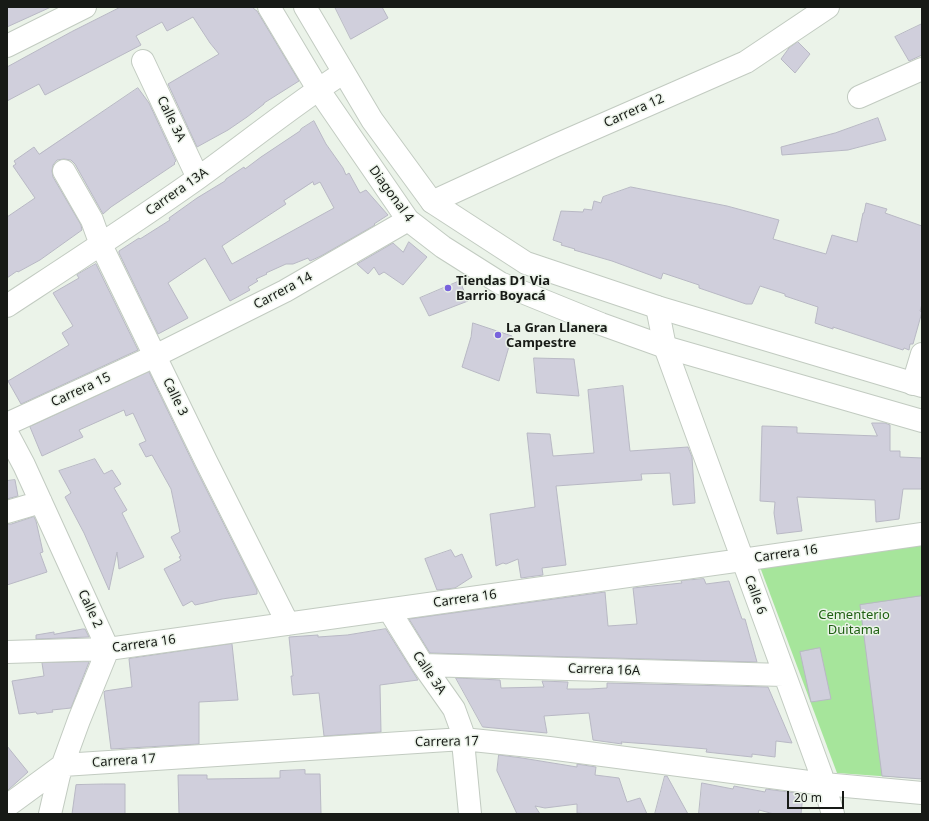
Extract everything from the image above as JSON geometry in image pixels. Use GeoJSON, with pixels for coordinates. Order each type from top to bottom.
{"type":"FeatureCollection","features":[{"type":"Feature","properties":{"kind":"street"},"geometry":{"type":"LineString","coordinates":[[7,46],[85,7]]}},
{"type":"Feature","properties":{"kind":"street","name":"Diagonal 4"},"geometry":{"type":"LineString","coordinates":[[269,7],[318,89],[408,220],[443,247],[500,283],[601,324],[665,347]]}},
{"type":"Feature","properties":{"kind":"street"},"geometry":{"type":"LineString","coordinates":[[305,7],[372,120],[432,202],[526,263],[657,307],[918,385],[922,354]]}},
{"type":"Feature","properties":{"kind":"street","name":"Carrera 12"},"geometry":{"type":"LineString","coordinates":[[432,202],[561,143],[746,62],[828,7]]}},
{"type":"Feature","properties":{"kind":"street","name":"Calle 3A"},"geometry":{"type":"LineString","coordinates":[[143,61],[198,178]]}},
{"type":"Feature","properties":{"kind":"street"},"geometry":{"type":"LineString","coordinates":[[859,97],[922,69]]}},
{"type":"Feature","properties":{"kind":"street","name":"Carrera 13A"},"geometry":{"type":"LineString","coordinates":[[7,306],[101,245],[198,178],[318,89],[343,73]]}},
{"type":"Feature","properties":{"kind":"street","name":"Calle 3"},"geometry":{"type":"LineString","coordinates":[[64,171],[92,220],[101,245],[288,624]]}},
{"type":"Feature","properties":{"kind":"street","name":"Carrera 14"},"geometry":{"type":"LineString","coordinates":[[155,356],[285,291],[408,220]]}},
{"type":"Feature","properties":{"kind":"street","name":"Calle 6"},"geometry":{"type":"LineString","coordinates":[[657,307],[665,347],[824,784],[833,814]]}},
{"type":"Feature","properties":{"kind":"street"},"geometry":{"type":"LineString","coordinates":[[665,347],[922,421]]}},
{"type":"Feature","properties":{"kind":"street","name":"Carrera 15"},"geometry":{"type":"LineString","coordinates":[[7,424],[155,356]]}},
{"type":"Feature","properties":{"kind":"street","name":"Calle 2"},"geometry":{"type":"LineString","coordinates":[[7,433],[15,468],[41,502],[108,649]]}},
{"type":"Feature","properties":{"kind":"street"},"geometry":{"type":"LineString","coordinates":[[7,512],[41,502]]}},
{"type":"Feature","properties":{"kind":"street","name":"Carrera 16"},"geometry":{"type":"LineString","coordinates":[[7,652],[108,649],[922,534]]}},
{"type":"Feature","properties":{"kind":"street","name":"Calle 3A"},"geometry":{"type":"LineString","coordinates":[[389,610],[423,665],[454,709],[462,731],[470,814]]}},
{"type":"Feature","properties":{"kind":"street"},"geometry":{"type":"LineString","coordinates":[[50,814],[59,775],[79,720],[108,649]]}},
{"type":"Feature","properties":{"kind":"street","name":"Carrera 16A"},"geometry":{"type":"LineString","coordinates":[[423,665],[784,675]]}},
{"type":"Feature","properties":{"kind":"street","name":"Carrera 17"},"geometry":{"type":"LineString","coordinates":[[63,765],[463,739],[549,748],[824,784],[922,793]]}},
{"type":"Feature","properties":{"kind":"street"},"geometry":{"type":"LineString","coordinates":[[7,806],[63,765]]}},
{"type":"Feature","properties":{"kind":"green space","name":"Cementerio Duitama"},"geometry":{"type":"Polygon","coordinates":[[[922,543],[922,779],[837,773],[760,567],[922,543]]]}},
{"type":"Feature","properties":{"kind":"building"},"geometry":{"type":"Polygon","coordinates":[[[7,7],[51,7],[7,27],[7,7]]]}},
{"type":"Feature","properties":{"kind":"building"},"geometry":{"type":"Polygon","coordinates":[[[121,7],[253,7],[257,11],[299,81],[264,103],[228,130],[197,147],[168,84],[219,54],[193,17],[167,31],[162,22],[136,36],[141,45],[45,95],[39,84],[7,101],[7,67],[121,7]]]}},
{"type":"Feature","properties":{"kind":"building"},"geometry":{"type":"Polygon","coordinates":[[[335,7],[382,7],[388,18],[351,39],[335,7]]]}},
{"type":"Feature","properties":{"kind":"building"},"geometry":{"type":"Polygon","coordinates":[[[922,24],[922,55],[909,61],[895,37],[922,24]]]}},
{"type":"Feature","properties":{"kind":"building"},"geometry":{"type":"Polygon","coordinates":[[[798,42],[810,54],[795,73],[781,59],[789,48],[798,42]]]}},
{"type":"Feature","properties":{"kind":"building"},"geometry":{"type":"Polygon","coordinates":[[[138,88],[149,103],[176,161],[174,163],[175,164],[103,214],[75,164],[71,160],[57,160],[53,165],[53,177],[81,225],[82,230],[40,260],[18,272],[17,271],[7,278],[7,217],[35,198],[13,166],[16,164],[14,161],[34,147],[39,154],[138,88]]]}},
{"type":"Feature","properties":{"kind":"building"},"geometry":{"type":"Polygon","coordinates":[[[878,118],[886,140],[848,150],[782,155],[781,147],[835,133],[878,118]]]}},
{"type":"Feature","properties":{"kind":"building"},"geometry":{"type":"Polygon","coordinates":[[[314,121],[326,144],[343,168],[346,175],[349,173],[360,193],[366,190],[388,215],[374,224],[375,225],[321,256],[310,261],[308,258],[293,264],[286,264],[266,273],[267,274],[256,279],[258,281],[248,287],[250,290],[230,301],[205,258],[168,283],[188,318],[158,334],[119,251],[170,220],[169,218],[197,198],[225,181],[244,167],[245,169],[314,121]],[[313,182],[284,201],[286,204],[222,246],[232,264],[334,208],[320,182],[314,185],[313,182]]]}},
{"type":"Feature","properties":{"kind":"building"},"geometry":{"type":"Polygon","coordinates":[[[631,187],[727,206],[779,220],[773,239],[826,254],[832,235],[857,242],[866,203],[887,209],[885,213],[922,226],[922,304],[920,311],[922,312],[913,344],[910,344],[909,350],[904,348],[903,350],[833,327],[833,329],[815,323],[818,307],[760,286],[752,304],[746,304],[699,288],[699,285],[663,273],[661,279],[612,261],[574,250],[575,249],[561,245],[562,243],[553,240],[561,211],[583,212],[584,209],[592,210],[594,201],[601,203],[603,197],[631,187]]]}},
{"type":"Feature","properties":{"kind":"building"},"geometry":{"type":"Polygon","coordinates":[[[409,242],[427,257],[403,285],[384,272],[379,275],[374,267],[368,274],[357,264],[393,243],[403,252],[409,242]]]}},
{"type":"Feature","properties":{"kind":"building"},"geometry":{"type":"Polygon","coordinates":[[[96,264],[138,350],[21,404],[8,381],[69,345],[62,333],[73,326],[53,293],[79,278],[77,275],[96,264]]]}},
{"type":"Feature","properties":{"kind":"building"},"geometry":{"type":"Polygon","coordinates":[[[460,281],[468,301],[429,316],[420,298],[460,281]]]}},
{"type":"Feature","properties":{"kind":"building"},"geometry":{"type":"Polygon","coordinates":[[[473,323],[512,336],[499,381],[462,367],[471,337],[473,323]]]}},
{"type":"Feature","properties":{"kind":"building"},"geometry":{"type":"Polygon","coordinates":[[[534,358],[574,359],[579,396],[537,393],[534,358]]]}},
{"type":"Feature","properties":{"kind":"building"},"geometry":{"type":"Polygon","coordinates":[[[149,372],[257,590],[257,594],[195,605],[192,601],[183,606],[164,569],[181,560],[179,557],[181,556],[171,537],[180,532],[171,489],[152,455],[146,457],[139,444],[146,441],[133,413],[126,416],[124,410],[79,430],[83,437],[42,456],[30,427],[149,372]]]}},
{"type":"Feature","properties":{"kind":"building"},"geometry":{"type":"Polygon","coordinates":[[[623,386],[630,451],[688,447],[692,457],[695,503],[673,505],[670,473],[641,474],[642,480],[556,486],[566,565],[542,568],[543,575],[521,578],[518,559],[496,566],[490,514],[535,507],[527,433],[550,434],[553,456],[594,453],[588,390],[623,386]]]}},
{"type":"Feature","properties":{"kind":"building"},"geometry":{"type":"Polygon","coordinates":[[[872,423],[885,423],[890,425],[890,451],[900,451],[900,457],[922,458],[922,489],[903,489],[899,519],[876,522],[875,500],[797,497],[802,531],[777,534],[774,513],[775,502],[760,501],[762,426],[797,427],[797,433],[877,436],[872,423]]]}},
{"type":"Feature","properties":{"kind":"building"},"geometry":{"type":"Polygon","coordinates":[[[95,459],[104,474],[112,470],[121,484],[114,488],[127,510],[122,513],[144,557],[119,569],[117,552],[109,590],[84,533],[65,497],[71,493],[59,471],[95,459]]]}},
{"type":"Feature","properties":{"kind":"building"},"geometry":{"type":"Polygon","coordinates":[[[15,480],[18,496],[7,499],[7,481],[15,480]]]}},
{"type":"Feature","properties":{"kind":"building"},"geometry":{"type":"Polygon","coordinates":[[[34,517],[43,552],[40,553],[47,572],[7,585],[7,524],[34,517]]]}},
{"type":"Feature","properties":{"kind":"building"},"geometry":{"type":"Polygon","coordinates":[[[451,550],[455,557],[462,554],[472,577],[455,588],[437,590],[425,559],[451,550]]]}},
{"type":"Feature","properties":{"kind":"building"},"geometry":{"type":"Polygon","coordinates":[[[704,579],[706,584],[729,581],[742,619],[745,619],[757,662],[430,653],[409,619],[605,592],[608,626],[637,624],[633,588],[682,583],[681,581],[704,579]]]}},
{"type":"Feature","properties":{"kind":"building"},"geometry":{"type":"Polygon","coordinates":[[[922,596],[922,779],[882,776],[860,605],[922,596]]]}},
{"type":"Feature","properties":{"kind":"building"},"geometry":{"type":"Polygon","coordinates":[[[85,629],[89,637],[36,639],[36,635],[54,632],[54,634],[85,629]]]}},
{"type":"Feature","properties":{"kind":"building"},"geometry":{"type":"Polygon","coordinates":[[[386,629],[418,680],[380,685],[381,732],[324,736],[319,693],[293,695],[291,676],[293,676],[289,637],[347,635],[386,629]]]}},
{"type":"Feature","properties":{"kind":"building"},"geometry":{"type":"Polygon","coordinates":[[[232,644],[238,700],[199,702],[199,744],[111,749],[104,692],[132,687],[129,659],[232,644]]]}},
{"type":"Feature","properties":{"kind":"building"},"geometry":{"type":"Polygon","coordinates":[[[820,648],[831,699],[811,702],[800,652],[820,648]]]}},
{"type":"Feature","properties":{"kind":"building"},"geometry":{"type":"Polygon","coordinates":[[[89,662],[71,708],[52,710],[53,712],[37,714],[36,712],[19,714],[12,681],[44,676],[42,663],[89,662]]]}},
{"type":"Feature","properties":{"kind":"building"},"geometry":{"type":"Polygon","coordinates":[[[456,678],[500,680],[501,688],[544,687],[542,681],[568,682],[567,689],[607,688],[607,683],[768,687],[792,743],[776,741],[775,757],[752,754],[752,757],[706,752],[707,749],[621,742],[622,744],[593,740],[589,713],[544,716],[547,733],[483,727],[456,678]]]}},
{"type":"Feature","properties":{"kind":"building"},"geometry":{"type":"Polygon","coordinates":[[[7,746],[28,772],[7,791],[7,746]]]}},
{"type":"Feature","properties":{"kind":"building"},"geometry":{"type":"Polygon","coordinates":[[[499,755],[577,767],[577,764],[596,767],[595,775],[619,778],[627,802],[640,798],[647,814],[577,813],[577,804],[545,808],[535,806],[540,814],[517,814],[497,771],[499,755]]]}},
{"type":"Feature","properties":{"kind":"building"},"geometry":{"type":"Polygon","coordinates":[[[305,770],[305,774],[320,774],[321,814],[179,814],[178,775],[207,775],[207,779],[280,778],[280,771],[305,770]]]}},
{"type":"Feature","properties":{"kind":"building"},"geometry":{"type":"Polygon","coordinates":[[[665,776],[667,776],[688,814],[655,814],[665,776]]]}},
{"type":"Feature","properties":{"kind":"building"},"geometry":{"type":"Polygon","coordinates":[[[702,783],[733,789],[734,786],[765,792],[766,789],[803,794],[801,814],[774,814],[759,810],[758,814],[699,814],[702,783]]]}},
{"type":"Feature","properties":{"kind":"building"},"geometry":{"type":"Polygon","coordinates":[[[125,784],[125,814],[72,814],[76,785],[125,784]]]}},
{"type":"Feature","properties":{"kind":"place","name":"Tiendas D1 Via Barrio Boyacá"},"geometry":{"type":"Point","coordinates":[448,288]}},
{"type":"Feature","properties":{"kind":"place","name":"La Gran Llanera Campestre"},"geometry":{"type":"Point","coordinates":[498,335]}}]}
